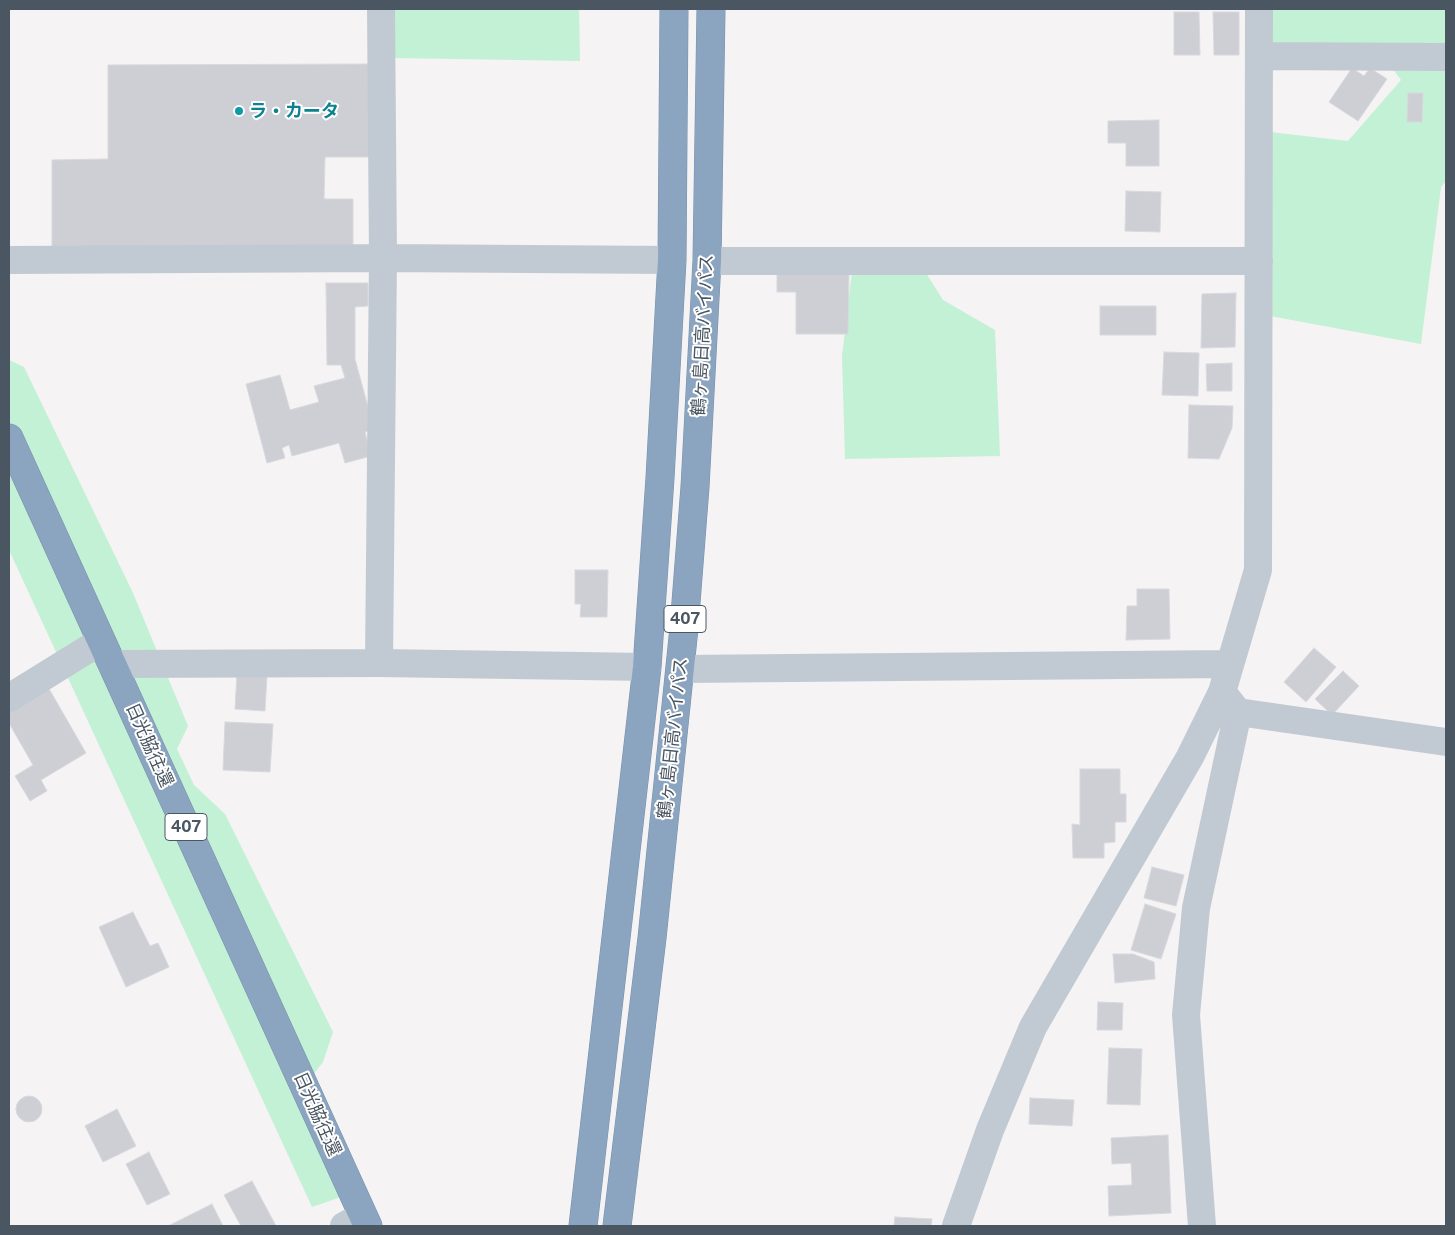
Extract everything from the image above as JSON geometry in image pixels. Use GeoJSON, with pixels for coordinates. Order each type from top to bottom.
{"type":"FeatureCollection","features":[{"type":"Feature","properties":{"kind":"highway","name":"鶴ヶ島日高バイパス"},"geometry":{"type":"LineString","coordinates":[[583,1226],[647,667],[672,260],[674,9]]}},
{"type":"Feature","properties":{"kind":"highway","name":"鶴ヶ島日高バイパス"},"geometry":{"type":"LineString","coordinates":[[617,1226],[652,938],[681,669],[695,487],[707,261],[711,9]]}},
{"type":"Feature","properties":{"kind":"highway","name":"日光脇往還"},"geometry":{"type":"LineString","coordinates":[[9,438],[107,652],[358,1223]]}},
{"type":"Feature","properties":{"kind":"street"},"geometry":{"type":"LineString","coordinates":[[379,663],[383,258],[381,9]]}},
{"type":"Feature","properties":{"kind":"street"},"geometry":{"type":"LineString","coordinates":[[1202,1226],[1186,1014],[1196,908],[1230,702],[1230,664],[1258,570],[1258,9]]}},
{"type":"Feature","properties":{"kind":"street"},"geometry":{"type":"LineString","coordinates":[[1259,56],[1446,57]]}},
{"type":"Feature","properties":{"kind":"street"},"geometry":{"type":"LineString","coordinates":[[9,260],[383,258],[672,260]]}},
{"type":"Feature","properties":{"kind":"street"},"geometry":{"type":"LineString","coordinates":[[707,261],[1259,261]]}},
{"type":"Feature","properties":{"kind":"street"},"geometry":{"type":"LineString","coordinates":[[9,698],[107,652],[379,663],[647,667]]}},
{"type":"Feature","properties":{"kind":"street"},"geometry":{"type":"LineString","coordinates":[[681,669],[1230,664]]}},
{"type":"Feature","properties":{"kind":"street"},"geometry":{"type":"LineString","coordinates":[[1230,702],[1446,742]]}},
{"type":"Feature","properties":{"kind":"street"},"geometry":{"type":"LineString","coordinates":[[956,1226],[990,1130],[1033,1028],[1190,756],[1230,702]]}},
{"type":"Feature","properties":{"kind":"green space"},"geometry":{"type":"Polygon","coordinates":[[[391,9],[579,9],[580,61],[391,58],[391,9]]]}},
{"type":"Feature","properties":{"kind":"green space"},"geometry":{"type":"Polygon","coordinates":[[[1273,9],[1446,9],[1446,181],[1441,187],[1421,344],[1270,316],[1270,132],[1348,141],[1401,80],[1376,46],[1273,44],[1273,9]]]}},
{"type":"Feature","properties":{"kind":"green space"},"geometry":{"type":"Polygon","coordinates":[[[852,271],[926,273],[943,300],[995,330],[1000,456],[845,459],[842,356],[852,271]]]}},
{"type":"Feature","properties":{"kind":"green space"},"geometry":{"type":"Polygon","coordinates":[[[9,360],[24,367],[133,593],[188,726],[177,749],[194,785],[225,814],[333,1032],[323,1062],[297,1096],[341,1197],[312,1207],[9,550],[9,360]]]}},
{"type":"Feature","properties":{"kind":"building"},"geometry":{"type":"Polygon","coordinates":[[[1174,12],[1199,12],[1200,55],[1174,55],[1174,12]]]}},
{"type":"Feature","properties":{"kind":"building"},"geometry":{"type":"Polygon","coordinates":[[[1213,12],[1239,12],[1239,55],[1214,55],[1213,12]]]}},
{"type":"Feature","properties":{"kind":"building","name":"ラ・カータ"},"geometry":{"type":"Polygon","coordinates":[[[370,64],[370,157],[325,157],[324,199],[353,199],[353,246],[52,247],[52,160],[108,159],[108,65],[370,64]]]}},
{"type":"Feature","properties":{"kind":"building"},"geometry":{"type":"Polygon","coordinates":[[[1352,68],[1364,76],[1370,68],[1387,79],[1358,121],[1329,102],[1352,68]]]}},
{"type":"Feature","properties":{"kind":"building"},"geometry":{"type":"Polygon","coordinates":[[[1408,93],[1423,93],[1422,122],[1407,122],[1408,93]]]}},
{"type":"Feature","properties":{"kind":"building"},"geometry":{"type":"Polygon","coordinates":[[[1159,120],[1159,166],[1126,166],[1126,143],[1108,143],[1108,121],[1159,120]]]}},
{"type":"Feature","properties":{"kind":"building"},"geometry":{"type":"Polygon","coordinates":[[[1126,191],[1161,192],[1160,232],[1125,231],[1126,191]]]}},
{"type":"Feature","properties":{"kind":"building"},"geometry":{"type":"Polygon","coordinates":[[[777,271],[849,272],[848,334],[796,334],[796,292],[777,292],[777,271]]]}},
{"type":"Feature","properties":{"kind":"building"},"geometry":{"type":"Polygon","coordinates":[[[326,283],[368,283],[368,306],[355,307],[355,359],[374,429],[365,432],[371,456],[345,463],[339,443],[292,456],[289,445],[282,448],[285,458],[267,463],[246,384],[280,375],[290,410],[319,402],[314,386],[345,378],[341,365],[327,365],[326,283]]]}},
{"type":"Feature","properties":{"kind":"building"},"geometry":{"type":"Polygon","coordinates":[[[1236,293],[1235,347],[1201,348],[1202,294],[1236,293]]]}},
{"type":"Feature","properties":{"kind":"building"},"geometry":{"type":"Polygon","coordinates":[[[1100,306],[1156,306],[1156,335],[1100,335],[1100,306]]]}},
{"type":"Feature","properties":{"kind":"building"},"geometry":{"type":"Polygon","coordinates":[[[1164,352],[1199,353],[1198,396],[1162,395],[1164,352]]]}},
{"type":"Feature","properties":{"kind":"building"},"geometry":{"type":"Polygon","coordinates":[[[1232,363],[1232,391],[1207,391],[1206,364],[1232,363]]]}},
{"type":"Feature","properties":{"kind":"building"},"geometry":{"type":"Polygon","coordinates":[[[1189,405],[1233,406],[1232,428],[1219,459],[1188,458],[1189,405]]]}},
{"type":"Feature","properties":{"kind":"building"},"geometry":{"type":"Polygon","coordinates":[[[575,570],[608,570],[607,617],[580,617],[581,604],[575,604],[575,570]]]}},
{"type":"Feature","properties":{"kind":"building"},"geometry":{"type":"Polygon","coordinates":[[[1137,589],[1169,589],[1170,639],[1126,640],[1127,606],[1137,606],[1137,589]]]}},
{"type":"Feature","properties":{"kind":"building"},"geometry":{"type":"Polygon","coordinates":[[[1314,648],[1336,667],[1306,702],[1284,682],[1314,648]]]}},
{"type":"Feature","properties":{"kind":"building"},"geometry":{"type":"Polygon","coordinates":[[[1343,671],[1359,686],[1332,715],[1315,699],[1343,671]]]}},
{"type":"Feature","properties":{"kind":"building"},"geometry":{"type":"Polygon","coordinates":[[[237,673],[267,675],[265,711],[235,709],[237,673]]]}},
{"type":"Feature","properties":{"kind":"building"},"geometry":{"type":"Polygon","coordinates":[[[48,687],[86,753],[41,780],[47,791],[30,801],[15,776],[33,765],[9,723],[9,710],[48,687]]]}},
{"type":"Feature","properties":{"kind":"building"},"geometry":{"type":"Polygon","coordinates":[[[225,722],[273,724],[270,772],[223,770],[225,722]]]}},
{"type":"Feature","properties":{"kind":"building"},"geometry":{"type":"Polygon","coordinates":[[[1080,769],[1120,769],[1120,794],[1126,794],[1126,822],[1115,822],[1115,842],[1104,843],[1104,858],[1073,858],[1072,824],[1080,825],[1080,769]]]}},
{"type":"Feature","properties":{"kind":"building"},"geometry":{"type":"Polygon","coordinates":[[[1152,867],[1184,875],[1176,906],[1144,898],[1152,867]]]}},
{"type":"Feature","properties":{"kind":"building"},"geometry":{"type":"Polygon","coordinates":[[[1145,904],[1176,914],[1161,959],[1131,950],[1145,904]]]}},
{"type":"Feature","properties":{"kind":"building"},"geometry":{"type":"Polygon","coordinates":[[[133,912],[150,946],[158,943],[169,967],[126,987],[99,927],[133,912]]]}},
{"type":"Feature","properties":{"kind":"building"},"geometry":{"type":"Polygon","coordinates":[[[1113,954],[1133,954],[1154,962],[1155,979],[1115,983],[1113,954]]]}},
{"type":"Feature","properties":{"kind":"building"},"geometry":{"type":"Polygon","coordinates":[[[1098,1002],[1123,1003],[1122,1030],[1097,1030],[1098,1002]]]}},
{"type":"Feature","properties":{"kind":"building"},"geometry":{"type":"Polygon","coordinates":[[[1109,1048],[1142,1049],[1140,1105],[1107,1104],[1109,1048]]]}},
{"type":"Feature","properties":{"kind":"building"},"geometry":{"type":"Polygon","coordinates":[[[29,1096],[38,1100],[42,1109],[38,1118],[29,1122],[20,1118],[16,1109],[20,1100],[29,1096]]]}},
{"type":"Feature","properties":{"kind":"building"},"geometry":{"type":"Polygon","coordinates":[[[1030,1098],[1074,1100],[1072,1126],[1029,1124],[1030,1098]]]}},
{"type":"Feature","properties":{"kind":"building"},"geometry":{"type":"Polygon","coordinates":[[[117,1109],[136,1146],[103,1162],[85,1126],[117,1109]]]}},
{"type":"Feature","properties":{"kind":"building"},"geometry":{"type":"Polygon","coordinates":[[[1168,1135],[1171,1213],[1109,1216],[1108,1186],[1132,1185],[1131,1163],[1112,1164],[1111,1138],[1168,1135]]]}},
{"type":"Feature","properties":{"kind":"building"},"geometry":{"type":"Polygon","coordinates":[[[149,1152],[170,1194],[147,1205],[126,1164],[149,1152]]]}},
{"type":"Feature","properties":{"kind":"building"},"geometry":{"type":"Polygon","coordinates":[[[252,1181],[276,1226],[241,1226],[224,1195],[252,1181]]]}},
{"type":"Feature","properties":{"kind":"building"},"geometry":{"type":"Polygon","coordinates":[[[212,1204],[223,1226],[168,1226],[212,1204]]]}},
{"type":"Feature","properties":{"kind":"building"},"geometry":{"type":"Polygon","coordinates":[[[895,1217],[932,1219],[931,1226],[894,1226],[895,1217]]]}},
{"type":"Feature","properties":{"kind":"place","name":"ラ・カータ"},"geometry":{"type":"Point","coordinates":[239,111]}}]}
